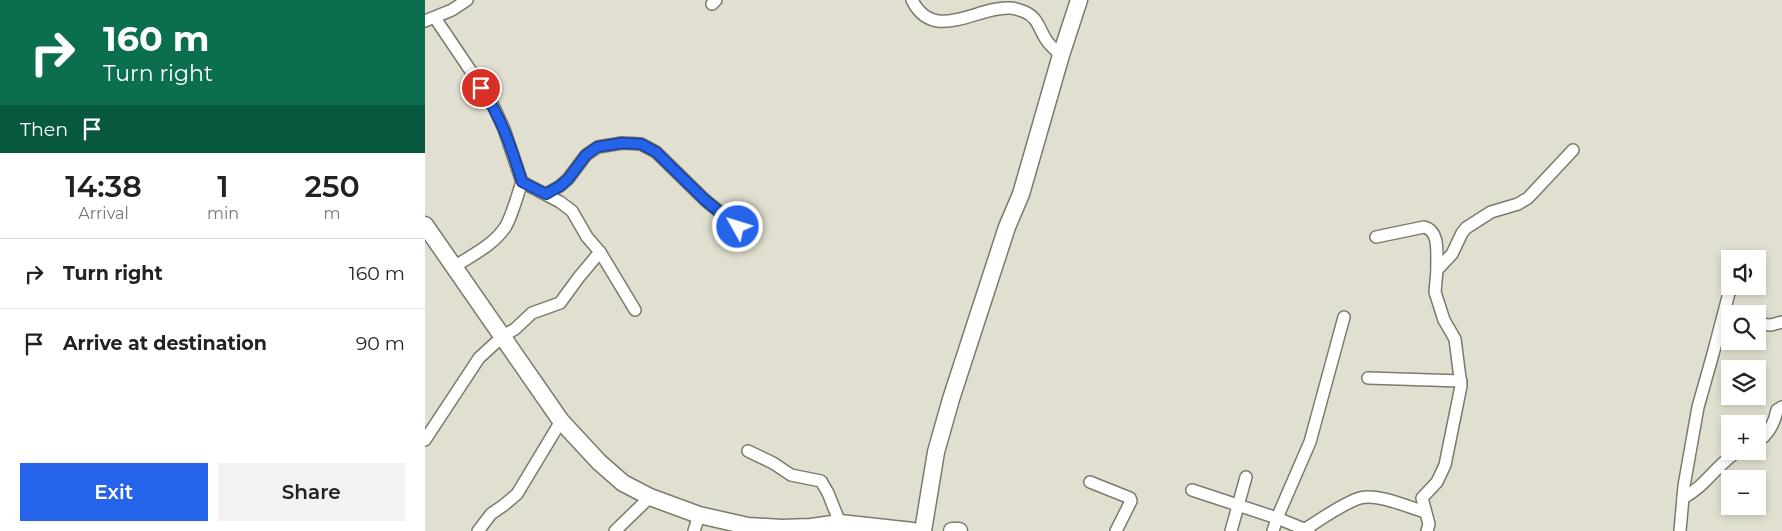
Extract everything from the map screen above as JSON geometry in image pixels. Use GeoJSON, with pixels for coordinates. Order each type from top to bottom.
{"type":"FeatureCollection","features":[{"type":"Feature","properties":{"kind":"street"},"geometry":{"type":"LineString","coordinates":[[454,267],[488,246],[500,233],[506,225],[522,182],[504,129],[491,101],[430,20],[452,10],[467,0]]}},
{"type":"Feature","properties":{"kind":"street"},"geometry":{"type":"LineString","coordinates":[[912,0],[927,17],[939,21],[953,21],[997,9],[1011,8],[1026,13],[1037,21],[1046,39],[1054,50],[1061,55]]}},
{"type":"Feature","properties":{"kind":"street"},"geometry":{"type":"LineString","coordinates":[[923,531],[936,452],[951,399],[1005,234],[1021,194],[1079,0]]}},
{"type":"Feature","properties":{"kind":"street"},"geometry":{"type":"LineString","coordinates":[[546,194],[568,179],[586,155],[597,147],[622,143],[641,144],[656,152],[705,200],[738,227]]}},
{"type":"Feature","properties":{"kind":"street"},"geometry":{"type":"LineString","coordinates":[[1437,270],[1452,254],[1466,228],[1491,212],[1517,204],[1528,198],[1573,150]]}},
{"type":"Feature","properties":{"kind":"street"},"geometry":{"type":"LineString","coordinates":[[522,182],[546,194],[572,211],[587,236],[600,252],[635,310]]}},
{"type":"Feature","properties":{"kind":"street"},"geometry":{"type":"LineString","coordinates":[[425,225],[561,421],[623,483],[650,497],[747,528],[781,530],[840,523],[880,529],[913,531]]}},
{"type":"Feature","properties":{"kind":"street"},"geometry":{"type":"LineString","coordinates":[[1376,237],[1424,227],[1430,228],[1434,232],[1437,270],[1435,292],[1444,320],[1455,339],[1461,381],[1459,404],[1448,456],[1441,476],[1421,498],[1429,524],[1427,531]]}},
{"type":"Feature","properties":{"kind":"street"},"geometry":{"type":"LineString","coordinates":[[425,440],[429,424],[479,358],[532,313],[560,303],[600,252]]}},
{"type":"Feature","properties":{"kind":"street"},"geometry":{"type":"LineString","coordinates":[[1273,531],[1310,442],[1344,317]]}},
{"type":"Feature","properties":{"kind":"street"},"geometry":{"type":"LineString","coordinates":[[1766,325],[1782,322]]}},
{"type":"Feature","properties":{"kind":"street"},"geometry":{"type":"LineString","coordinates":[[1679,531],[1697,407],[1721,333]]}},
{"type":"Feature","properties":{"kind":"street"},"geometry":{"type":"LineString","coordinates":[[1368,378],[1461,381]]}},
{"type":"Feature","properties":{"kind":"street"},"geometry":{"type":"LineString","coordinates":[[1766,433],[1774,423],[1777,410],[1782,407]]}},
{"type":"Feature","properties":{"kind":"street"},"geometry":{"type":"LineString","coordinates":[[478,531],[491,514],[517,494],[561,421]]}},
{"type":"Feature","properties":{"kind":"street"},"geometry":{"type":"LineString","coordinates":[[748,452],[773,463],[791,475],[821,482],[829,493],[840,523]]}},
{"type":"Feature","properties":{"kind":"street"},"geometry":{"type":"LineString","coordinates":[[1683,498],[1695,492],[1724,460]]}},
{"type":"Feature","properties":{"kind":"street"},"geometry":{"type":"LineString","coordinates":[[1231,531],[1246,477]]}},
{"type":"Feature","properties":{"kind":"street"},"geometry":{"type":"LineString","coordinates":[[1090,482],[1130,498],[1131,501],[1115,531]]}},
{"type":"Feature","properties":{"kind":"street"},"geometry":{"type":"LineString","coordinates":[[1192,490],[1307,530],[1361,498],[1381,499],[1425,512]]}},
{"type":"Feature","properties":{"kind":"street"},"geometry":{"type":"LineString","coordinates":[[615,531],[650,497]]}},
{"type":"Feature","properties":{"kind":"street"},"geometry":{"type":"LineString","coordinates":[[694,531],[699,514]]}},
{"type":"Feature","properties":{"kind":"street"},"geometry":{"type":"LineString","coordinates":[[952,531],[959,531]]}},
{"type":"Feature","properties":{"kind":"route"},"geometry":{"type":"LineString","coordinates":[[481,88],[491,101],[504,129],[522,182],[546,194],[568,179],[586,155],[597,147],[622,143],[641,144],[656,152],[705,200],[738,227]]}}]}
